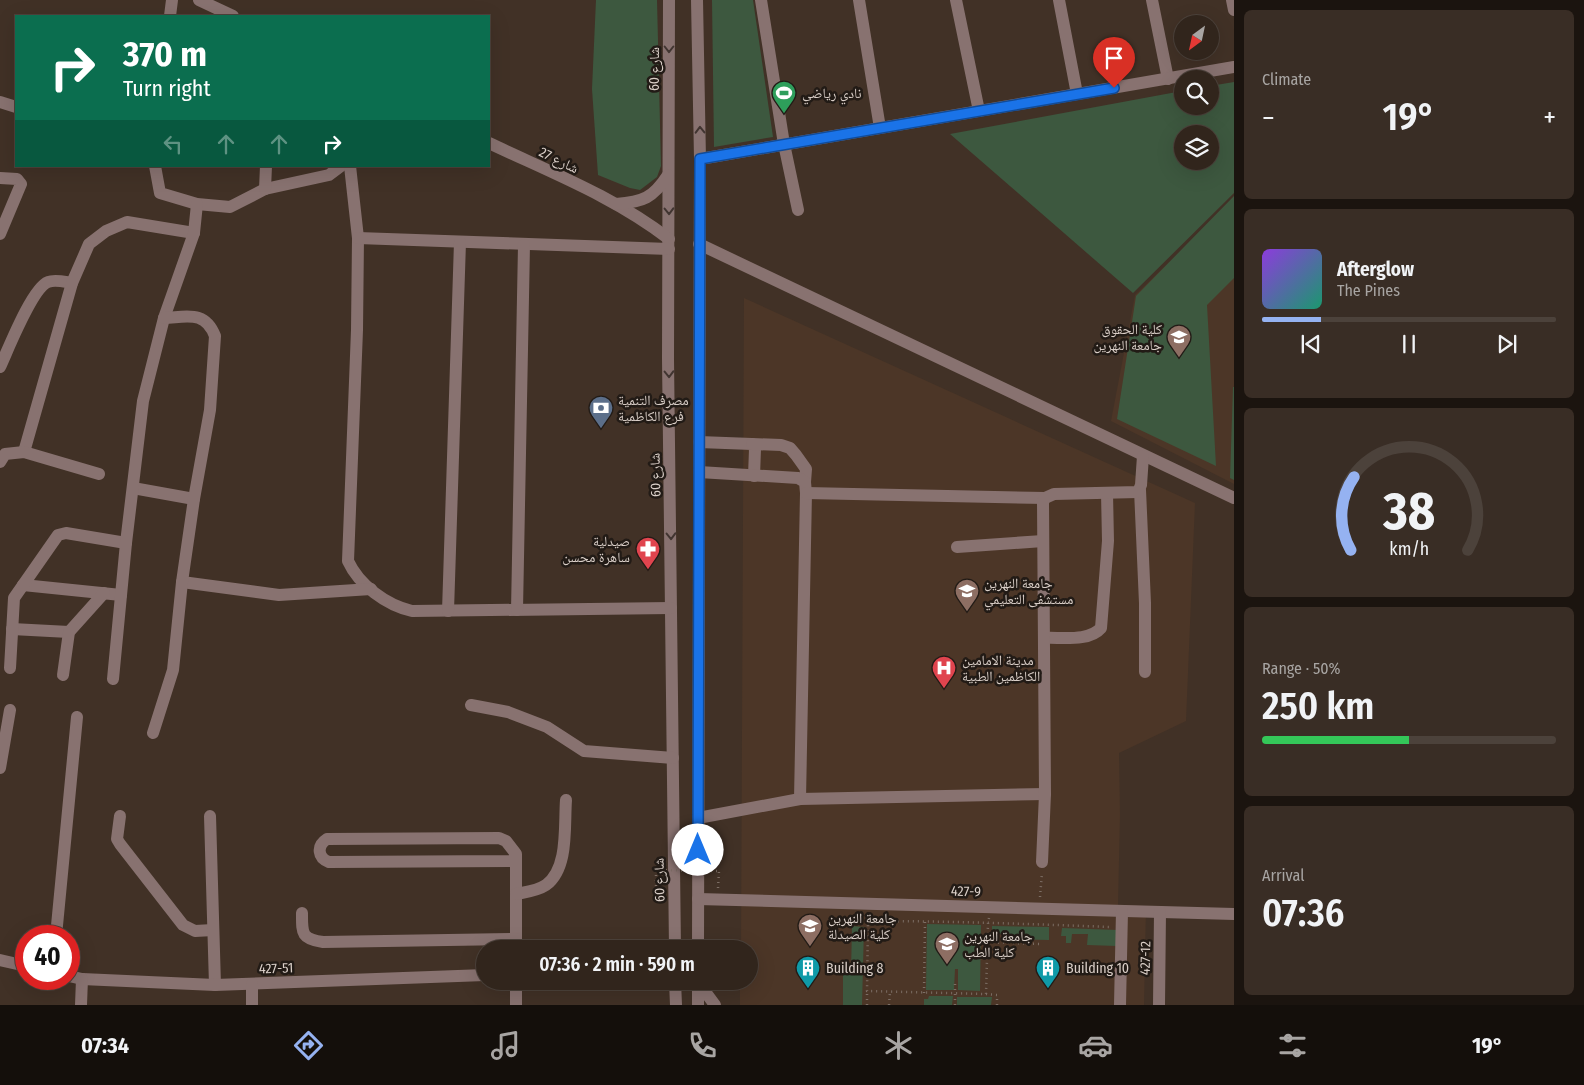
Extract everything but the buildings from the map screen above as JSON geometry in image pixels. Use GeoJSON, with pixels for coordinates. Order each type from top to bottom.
{"type":"FeatureCollection","features":[{"type":"Feature","properties":{"kind":"street"},"geometry":{"type":"LineString","coordinates":[[170,15],[172,0]]}},
{"type":"Feature","properties":{"kind":"street"},"geometry":{"type":"LineString","coordinates":[[199,0],[230,15]]}},
{"type":"Feature","properties":{"kind":"street","name":"شارع 60"},"geometry":{"type":"LineString","coordinates":[[669,0],[668,359],[675,940]]}},
{"type":"Feature","properties":{"kind":"street"},"geometry":{"type":"LineString","coordinates":[[697,0],[700,159],[698,940]]}},
{"type":"Feature","properties":{"kind":"street"},"geometry":{"type":"LineString","coordinates":[[761,0],[784,144],[798,210]]}},
{"type":"Feature","properties":{"kind":"street"},"geometry":{"type":"LineString","coordinates":[[859,0],[880,128]]}},
{"type":"Feature","properties":{"kind":"street"},"geometry":{"type":"LineString","coordinates":[[956,0],[979,111]]}},
{"type":"Feature","properties":{"kind":"street"},"geometry":{"type":"LineString","coordinates":[[1059,0],[1077,94]]}},
{"type":"Feature","properties":{"kind":"street"},"geometry":{"type":"LineString","coordinates":[[1152,0],[1168,79]]}},
{"type":"Feature","properties":{"kind":"street"},"geometry":{"type":"LineString","coordinates":[[1232,0],[1234,10]]}},
{"type":"Feature","properties":{"kind":"street"},"geometry":{"type":"LineString","coordinates":[[700,159],[1234,67]]}},
{"type":"Feature","properties":{"kind":"street"},"geometry":{"type":"LineString","coordinates":[[0,102],[15,107]]}},
{"type":"Feature","properties":{"kind":"street","name":"شارع 27"},"geometry":{"type":"LineString","coordinates":[[490,143],[616,204],[646,221],[669,244]]}},
{"type":"Feature","properties":{"kind":"street"},"geometry":{"type":"LineString","coordinates":[[156,167],[160,193],[197,204],[230,207],[265,189],[329,175],[340,167]]}},
{"type":"Feature","properties":{"kind":"street"},"geometry":{"type":"LineString","coordinates":[[265,189],[266,167]]}},
{"type":"Feature","properties":{"kind":"street"},"geometry":{"type":"LineString","coordinates":[[350,167],[358,238],[357,330],[348,561],[357,577],[391,604],[412,611],[671,608]]}},
{"type":"Feature","properties":{"kind":"street"},"geometry":{"type":"LineString","coordinates":[[616,204],[634,203],[646,198],[659,190],[668,175]]}},
{"type":"Feature","properties":{"kind":"street"},"geometry":{"type":"LineString","coordinates":[[0,178],[17,180],[21,184],[0,234]]}},
{"type":"Feature","properties":{"kind":"street"},"geometry":{"type":"LineString","coordinates":[[113,679],[126,543],[143,401],[164,318],[194,232],[197,204]]}},
{"type":"Feature","properties":{"kind":"street"},"geometry":{"type":"LineString","coordinates":[[24,452],[72,283],[89,244],[106,230],[127,222],[194,232]]}},
{"type":"Feature","properties":{"kind":"street"},"geometry":{"type":"LineString","coordinates":[[358,238],[524,245],[669,244]]}},
{"type":"Feature","properties":{"kind":"street"},"geometry":{"type":"LineString","coordinates":[[448,611],[460,242]]}},
{"type":"Feature","properties":{"kind":"street"},"geometry":{"type":"LineString","coordinates":[[700,244],[1234,498]]}},
{"type":"Feature","properties":{"kind":"street"},"geometry":{"type":"LineString","coordinates":[[517,610],[524,245]]}},
{"type":"Feature","properties":{"kind":"street"},"geometry":{"type":"LineString","coordinates":[[0,367],[33,298],[41,287],[54,280],[72,283]]}},
{"type":"Feature","properties":{"kind":"street"},"geometry":{"type":"LineString","coordinates":[[153,733],[173,670],[182,582],[194,498],[210,410],[215,336],[211,325],[198,317],[164,318]]}},
{"type":"Feature","properties":{"kind":"street"},"geometry":{"type":"LineString","coordinates":[[699,442],[781,445],[790,448],[806,469],[800,799]]}},
{"type":"Feature","properties":{"kind":"street"},"geometry":{"type":"LineString","coordinates":[[752,444],[755,449],[754,476]]}},
{"type":"Feature","properties":{"kind":"street"},"geometry":{"type":"LineString","coordinates":[[0,462],[5,454],[24,452],[99,474]]}},
{"type":"Feature","properties":{"kind":"street"},"geometry":{"type":"LineString","coordinates":[[1143,456],[1140,490],[1145,603],[1145,672]]}},
{"type":"Feature","properties":{"kind":"street"},"geometry":{"type":"LineString","coordinates":[[699,472],[798,478],[806,488],[1045,498],[1054,494],[1135,493],[1140,490]]}},
{"type":"Feature","properties":{"kind":"street"},"geometry":{"type":"LineString","coordinates":[[132,488],[194,498]]}},
{"type":"Feature","properties":{"kind":"street"},"geometry":{"type":"LineString","coordinates":[[1044,638],[1080,637],[1097,632],[1101,628],[1108,541],[1107,494]]}},
{"type":"Feature","properties":{"kind":"street"},"geometry":{"type":"LineString","coordinates":[[1042,862],[1045,794],[1043,502],[1045,498]]}},
{"type":"Feature","properties":{"kind":"street"},"geometry":{"type":"LineString","coordinates":[[10,668],[14,598],[58,535],[66,533],[126,543]]}},
{"type":"Feature","properties":{"kind":"street"},"geometry":{"type":"LineString","coordinates":[[957,547],[1043,541]]}},
{"type":"Feature","properties":{"kind":"street"},"geometry":{"type":"LineString","coordinates":[[182,582],[279,595],[371,589]]}},
{"type":"Feature","properties":{"kind":"street"},"geometry":{"type":"LineString","coordinates":[[23,585],[121,595]]}},
{"type":"Feature","properties":{"kind":"street"},"geometry":{"type":"LineString","coordinates":[[63,675],[68,632],[104,593]]}},
{"type":"Feature","properties":{"kind":"street"},"geometry":{"type":"LineString","coordinates":[[12,629],[68,632]]}},
{"type":"Feature","properties":{"kind":"street"},"geometry":{"type":"LineString","coordinates":[[471,705],[508,712],[548,727],[584,751],[673,758]]}},
{"type":"Feature","properties":{"kind":"street"},"geometry":{"type":"LineString","coordinates":[[0,768],[10,710]]}},
{"type":"Feature","properties":{"kind":"street"},"geometry":{"type":"LineString","coordinates":[[57,925],[77,718]]}},
{"type":"Feature","properties":{"kind":"street"},"geometry":{"type":"LineString","coordinates":[[698,818],[800,799],[1045,794]]}},
{"type":"Feature","properties":{"kind":"street"},"geometry":{"type":"LineString","coordinates":[[516,894],[537,889],[546,884],[558,870],[562,861],[566,800]]}},
{"type":"Feature","properties":{"kind":"street"},"geometry":{"type":"LineString","coordinates":[[120,816],[117,839],[183,925],[196,930],[213,930]]}},
{"type":"Feature","properties":{"kind":"street"},"geometry":{"type":"LineString","coordinates":[[210,816],[215,985]]}},
{"type":"Feature","properties":{"kind":"street"},"geometry":{"type":"LineString","coordinates":[[516,861],[330,862],[324,861],[320,855],[319,848],[322,842],[327,839],[499,838],[506,841],[516,854],[516,861],[516,940]]}},
{"type":"Feature","properties":{"kind":"street","name":"427-9"},"geometry":{"type":"LineString","coordinates":[[698,899],[1234,914]]}},
{"type":"Feature","properties":{"kind":"street"},"geometry":{"type":"LineString","coordinates":[[1120,1005],[1122,911]]}},
{"type":"Feature","properties":{"kind":"street","name":"427-12"},"geometry":{"type":"LineString","coordinates":[[1159,1005],[1160,912]]}},
{"type":"Feature","properties":{"kind":"street"},"geometry":{"type":"LineString","coordinates":[[302,913],[302,931],[305,936],[312,940],[323,942],[476,944]]}},
{"type":"Feature","properties":{"kind":"street"},"geometry":{"type":"LineString","coordinates":[[0,960],[15,963]]}},
{"type":"Feature","properties":{"kind":"street","name":"427-51"},"geometry":{"type":"LineString","coordinates":[[82,979],[215,985],[476,975]]}},
{"type":"Feature","properties":{"kind":"street"},"geometry":{"type":"LineString","coordinates":[[81,1005],[82,979]]}},
{"type":"Feature","properties":{"kind":"street"},"geometry":{"type":"LineString","coordinates":[[252,984],[252,1005]]}},
{"type":"Feature","properties":{"kind":"street"},"geometry":{"type":"LineString","coordinates":[[516,990],[516,1005]]}},
{"type":"Feature","properties":{"kind":"street"},"geometry":{"type":"LineString","coordinates":[[676,990],[676,1005]]}},
{"type":"Feature","properties":{"kind":"street"},"geometry":{"type":"LineString","coordinates":[[698,990],[698,1005]]}},
{"type":"Feature","properties":{"kind":"street"},"geometry":{"type":"LineString","coordinates":[[705,990],[716,1005]]}},
{"type":"Feature","properties":{"kind":"path"},"geometry":{"type":"LineString","coordinates":[[1040,909],[1042,862]]}},
{"type":"Feature","properties":{"kind":"path"},"geometry":{"type":"LineString","coordinates":[[656,888],[656,870],[719,871],[718,892]]}},
{"type":"Feature","properties":{"kind":"path"},"geometry":{"type":"LineString","coordinates":[[986,994],[989,907]]}},
{"type":"Feature","properties":{"kind":"path"},"geometry":{"type":"LineString","coordinates":[[866,1005],[868,920],[924,920],[1122,927]]}},
{"type":"Feature","properties":{"kind":"path"},"geometry":{"type":"LineString","coordinates":[[924,920],[924,993]]}},
{"type":"Feature","properties":{"kind":"path"},"geometry":{"type":"LineString","coordinates":[[988,942],[1040,944]]}},
{"type":"Feature","properties":{"kind":"path"},"geometry":{"type":"LineString","coordinates":[[955,980],[955,1005]]}},
{"type":"Feature","properties":{"kind":"path"},"geometry":{"type":"LineString","coordinates":[[867,991],[997,995],[997,1005]]}},
{"type":"Feature","properties":{"kind":"path"},"geometry":{"type":"LineString","coordinates":[[889,1005],[890,992]]}},
{"type":"Feature","properties":{"kind":"shaded area","name":"كلية الحقوق جامعة النهرين"},"geometry":{"type":"Polygon","coordinates":[[[1234,200],[1234,484],[1111,421],[1135,295],[1234,200]]]}},
{"type":"Feature","properties":{"kind":"shaded area","name":"جامعة النهرين مستشفى التعليمي"},"geometry":{"type":"Polygon","coordinates":[[[744,298],[1195,503],[1186,721],[1119,753],[1118,905],[1146,906],[1144,1005],[740,1005],[740,990],[758,990],[758,940],[741,940],[744,298]]]}},
{"type":"Feature","properties":{"kind":"green space"},"geometry":{"type":"Polygon","coordinates":[[[596,0],[657,0],[661,166],[657,177],[640,190],[598,175],[592,89],[596,0]]]}},
{"type":"Feature","properties":{"kind":"green space"},"geometry":{"type":"Polygon","coordinates":[[[712,0],[753,0],[773,137],[714,147],[712,0]]]}},
{"type":"Feature","properties":{"kind":"green space"},"geometry":{"type":"Polygon","coordinates":[[[1234,82],[1234,193],[1133,293],[950,134],[1174,92],[1174,115],[1219,115],[1219,84],[1234,82]]]}},
{"type":"Feature","properties":{"kind":"green space","name":"كلية الحقوق جامعة النهرين"},"geometry":{"type":"Polygon","coordinates":[[[1234,196],[1234,278],[1207,305],[1216,466],[1117,419],[1136,296],[1234,196]]]}},
{"type":"Feature","properties":{"kind":"green space"},"geometry":{"type":"Polygon","coordinates":[[[1234,387],[1234,480],[1230,478],[1234,387]]]}},
{"type":"Feature","properties":{"kind":"green space"},"geometry":{"type":"Polygon","coordinates":[[[927,924],[981,925],[980,991],[958,990],[958,969],[955,969],[954,990],[926,990],[927,924]]]}},
{"type":"Feature","properties":{"kind":"green space"},"geometry":{"type":"Polygon","coordinates":[[[852,926],[864,927],[862,1005],[843,1005],[843,972],[851,972],[852,926]]]}},
{"type":"Feature","properties":{"kind":"green space"},"geometry":{"type":"Polygon","coordinates":[[[992,926],[1049,927],[1049,940],[1006,939],[1006,934],[996,934],[995,937],[992,937],[992,926]]]}},
{"type":"Feature","properties":{"kind":"green space"},"geometry":{"type":"Polygon","coordinates":[[[1062,928],[1118,930],[1117,946],[1087,945],[1088,934],[1072,934],[1071,943],[1066,943],[1066,936],[1061,936],[1062,928]]]}},
{"type":"Feature","properties":{"kind":"green space"},"geometry":{"type":"Polygon","coordinates":[[[929,996],[953,996],[952,1005],[924,1005],[924,999],[928,999],[929,996]]]}},
{"type":"Feature","properties":{"kind":"green space"},"geometry":{"type":"Polygon","coordinates":[[[957,997],[992,997],[991,1005],[957,1005],[957,997]]]}},
{"type":"Feature","properties":{"kind":"place","name":"نادي رياضي"},"geometry":{"type":"Point","coordinates":[784,114]}},
{"type":"Feature","properties":{"kind":"place","name":"كلية الحقوق جامعة النهرين"},"geometry":{"type":"Point","coordinates":[1179,358]}},
{"type":"Feature","properties":{"kind":"place","name":"مصرف التنمية فرع الكاظمية"},"geometry":{"type":"Point","coordinates":[601,429]}},
{"type":"Feature","properties":{"kind":"place","name":"صيدلية ساهرة محسن"},"geometry":{"type":"Point","coordinates":[648,570]}},
{"type":"Feature","properties":{"kind":"place","name":"جامعة النهرين مستشفى التعليمي"},"geometry":{"type":"Point","coordinates":[967,612]}},
{"type":"Feature","properties":{"kind":"place","name":"مدينة الامامين الكاظمين الطبية"},"geometry":{"type":"Point","coordinates":[944,689]}},
{"type":"Feature","properties":{"kind":"place","name":"جامعة النهرين كلية الصيدلة"},"geometry":{"type":"Point","coordinates":[810,947]}},
{"type":"Feature","properties":{"kind":"place","name":"جامعة النهرين كلية الطب"},"geometry":{"type":"Point","coordinates":[947,965]}},
{"type":"Feature","properties":{"kind":"place","name":"Building 8"},"geometry":{"type":"Point","coordinates":[808,989]}},
{"type":"Feature","properties":{"kind":"place","name":"Building 10"},"geometry":{"type":"Point","coordinates":[1048,989]}},
{"type":"Feature","properties":{"kind":"route"},"geometry":{"type":"LineString","coordinates":[[698,850],[700,159],[1114,88]]}}]}
